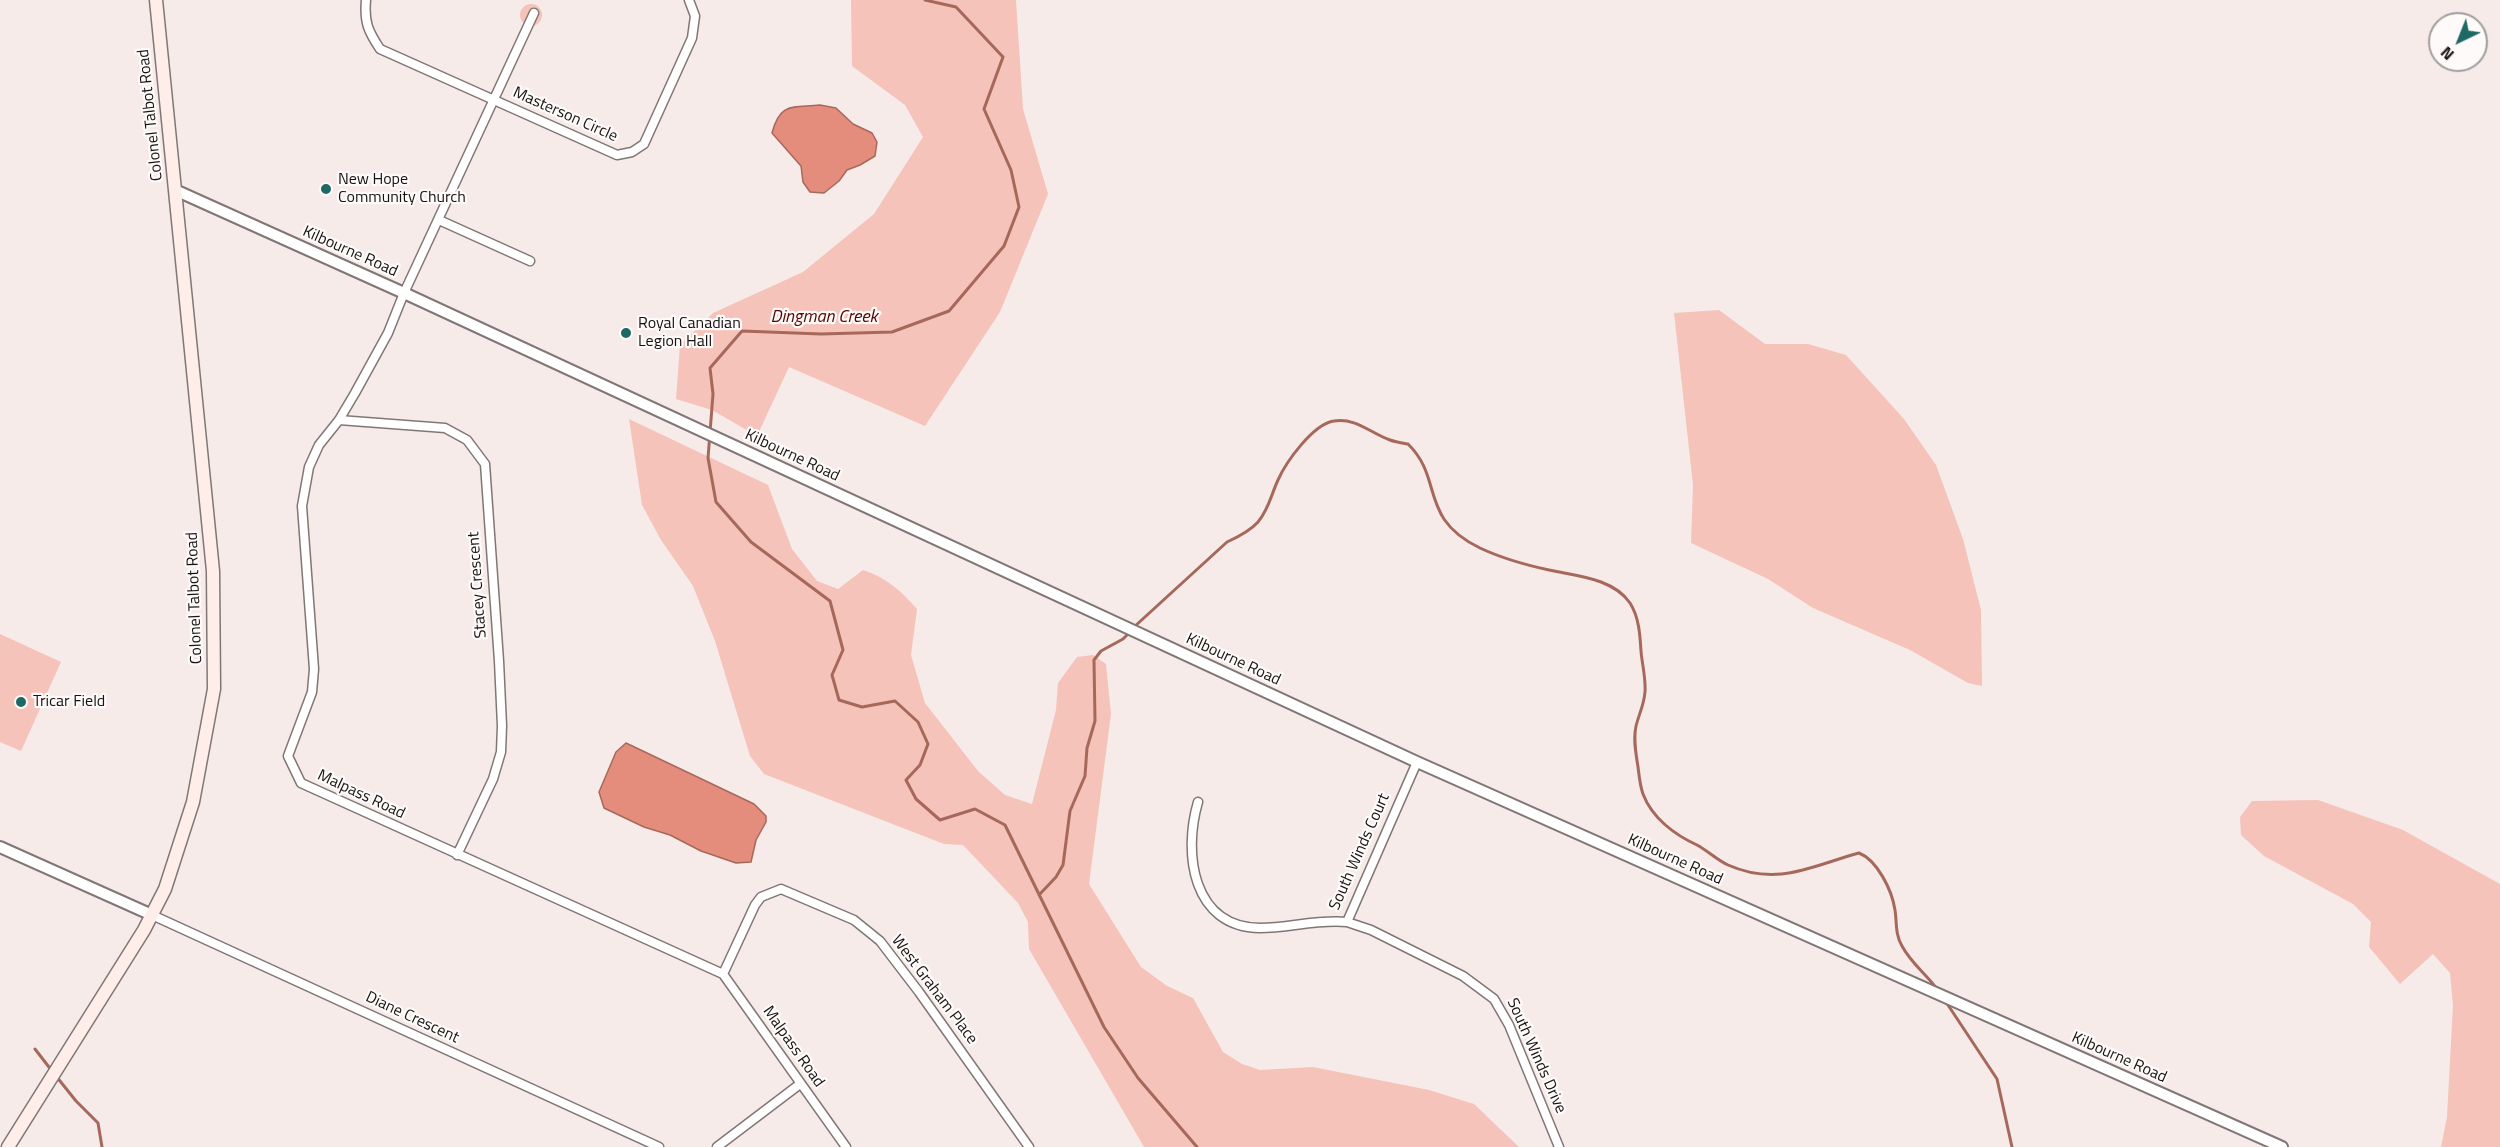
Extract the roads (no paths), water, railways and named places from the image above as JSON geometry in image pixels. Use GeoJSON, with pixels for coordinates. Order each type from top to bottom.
{"type":"FeatureCollection","features":[{"type":"Feature","properties":{"kind":"main road","name":"Colonel Talbot Road"},"geometry":{"type":"LineString","coordinates":[[8,1147],[152,915],[165,889],[193,802],[214,689],[213,571],[156,0]]}},
{"type":"Feature","properties":{"kind":"street","name":"Masterson Circle"},"geometry":{"type":"LineString","coordinates":[[366,0],[368,31],[380,49],[617,155],[632,152],[644,144],[692,38],[695,16],[689,0]]}},
{"type":"Feature","properties":{"kind":"street","name":"Malpass Road"},"geometry":{"type":"LineString","coordinates":[[534,13],[404,293],[388,333],[339,420],[315,452],[309,467],[302,506],[314,669],[312,692],[288,756],[301,783],[723,974],[846,1147]]}},
{"type":"Feature","properties":{"kind":"street","name":"Kilbourne Road"},"geometry":{"type":"LineString","coordinates":[[175,190],[404,293],[1417,762],[2282,1147]]}},
{"type":"Feature","properties":{"kind":"street"},"geometry":{"type":"LineString","coordinates":[[439,220],[530,261]]}},
{"type":"Feature","properties":{"kind":"street","name":"Stacey Crescent"},"geometry":{"type":"LineString","coordinates":[[339,420],[445,428],[467,440],[485,464],[499,661],[501,752],[493,779],[457,855]]}},
{"type":"Feature","properties":{"kind":"street","name":"South Winds Court"},"geometry":{"type":"LineString","coordinates":[[1198,802],[1192,821],[1190,842],[1194,876],[1207,905],[1235,923],[1259,928],[1330,920],[1347,922],[1417,762]]}},
{"type":"Feature","properties":{"kind":"street"},"geometry":{"type":"LineString","coordinates":[[0,847],[152,915]]}},
{"type":"Feature","properties":{"kind":"street","name":"West Graham Place"},"geometry":{"type":"LineString","coordinates":[[723,974],[755,905],[761,897],[781,889],[854,920],[880,941],[1029,1147]]}},
{"type":"Feature","properties":{"kind":"street","name":"Diane Crescent"},"geometry":{"type":"LineString","coordinates":[[152,915],[659,1147]]}},
{"type":"Feature","properties":{"kind":"street","name":"South Winds Drive"},"geometry":{"type":"LineString","coordinates":[[1347,922],[1371,930],[1463,976],[1494,999],[1509,1025],[1559,1147]]}},
{"type":"Feature","properties":{"kind":"street"},"geometry":{"type":"LineString","coordinates":[[717,1147],[800,1084]]}},
{"type":"Feature","properties":{"kind":"waterway","name":"Dingman Creek"},"geometry":{"type":"LineString","coordinates":[[925,0],[956,7],[1003,57],[984,109],[1011,170],[1019,207],[1004,246],[949,311],[892,332],[821,334],[742,331],[710,368],[713,394],[708,458],[716,502],[751,542],[830,601],[843,650],[832,675],[839,700],[862,707],[895,701],[918,722],[928,744],[920,765],[906,780],[916,799],[940,820],[975,809],[1005,825],[1104,1027],[1138,1078],[1197,1147]]}},
{"type":"Feature","properties":{"kind":"waterway"},"geometry":{"type":"LineString","coordinates":[[1134,627],[1227,542],[1248,531],[1258,522],[1287,464],[1301,445],[1318,429],[1334,421],[1349,421],[1390,440],[1408,444],[1419,457],[1426,471],[1439,511],[1448,524],[1461,536],[1480,548],[1505,558],[1604,583],[1614,588],[1630,603],[1639,626],[1645,687],[1644,701],[1635,731],[1640,784],[1647,803],[1658,818],[1673,831],[1720,861],[1746,871],[1779,874],[1810,868],[1859,853],[1866,857],[1878,869],[1891,894],[1897,933],[1902,946],[1937,989]]}},
{"type":"Feature","properties":{"kind":"waterway"},"geometry":{"type":"LineString","coordinates":[[1039,895],[1056,877],[1063,865],[1070,811],[1085,776],[1087,748],[1095,721],[1094,660],[1101,651],[1123,639],[1130,632]]}},
{"type":"Feature","properties":{"kind":"waterway"},"geometry":{"type":"LineString","coordinates":[[1946,1002],[1997,1079],[2012,1147]]}},
{"type":"Feature","properties":{"kind":"waterway"},"geometry":{"type":"LineString","coordinates":[[35,1049],[52,1071]]}},
{"type":"Feature","properties":{"kind":"waterway"},"geometry":{"type":"LineString","coordinates":[[56,1076],[98,1123],[102,1147]]}},
{"type":"Feature","properties":{"kind":"place","name":"New Hope Community Church"},"geometry":{"type":"Point","coordinates":[326,189]}},
{"type":"Feature","properties":{"kind":"place","name":"Royal Canadian Legion Hall"},"geometry":{"type":"Point","coordinates":[626,333]}},
{"type":"Feature","properties":{"kind":"place","name":"Tricar Field"},"geometry":{"type":"Point","coordinates":[21,702]}}]}
